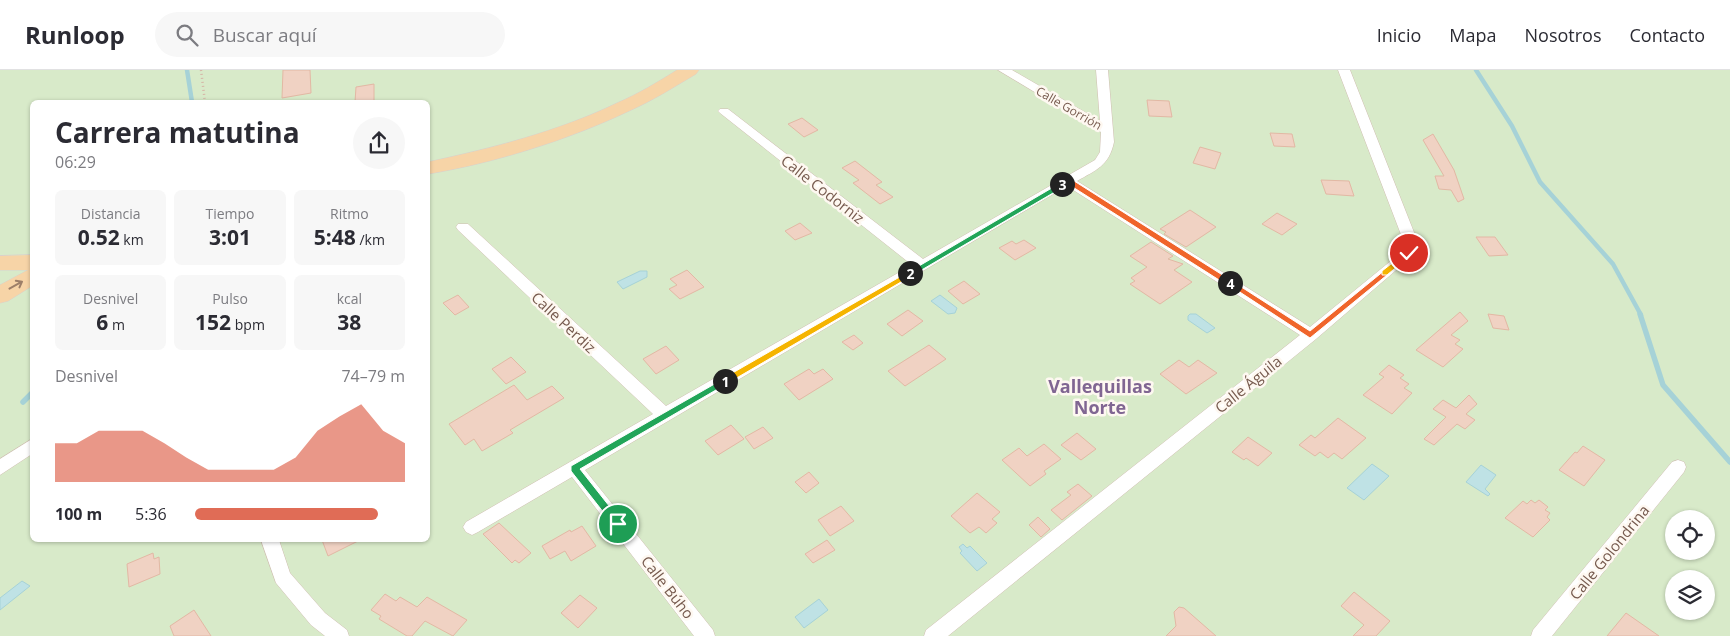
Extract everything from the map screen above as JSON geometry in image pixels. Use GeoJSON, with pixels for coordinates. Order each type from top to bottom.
{"type":"FeatureCollection","features":[{"type":"Feature","properties":{"kind":"main road"},"geometry":{"type":"LineString","coordinates":[[430,167],[519,145],[589,121],[623,107],[690,70]]}},
{"type":"Feature","properties":{"kind":"main road"},"geometry":{"type":"LineString","coordinates":[[0,263],[30,262]]}},
{"type":"Feature","properties":{"kind":"main road"},"geometry":{"type":"LineString","coordinates":[[0,295],[30,277]]}},
{"type":"Feature","properties":{"kind":"street","name":"Calle Gorrión"},"geometry":{"type":"LineString","coordinates":[[1004,70],[1107,130]]}},
{"type":"Feature","properties":{"kind":"street"},"geometry":{"type":"LineString","coordinates":[[472,527],[666,416],[1100,162],[1104,157],[1108,142],[1102,70]]}},
{"type":"Feature","properties":{"kind":"street","name":"Calle Águila"},"geometry":{"type":"LineString","coordinates":[[933,636],[1310,335],[1409,253],[1412,245],[1344,70]]}},
{"type":"Feature","properties":{"kind":"street","name":"Calle Codorniz"},"geometry":{"type":"LineString","coordinates":[[724,111],[923,266]]}},
{"type":"Feature","properties":{"kind":"street"},"geometry":{"type":"LineString","coordinates":[[1068,181],[1310,335]]}},
{"type":"Feature","properties":{"kind":"street","name":"Calle Perdiz"},"geometry":{"type":"LineString","coordinates":[[463,228],[666,416]]}},
{"type":"Feature","properties":{"kind":"street"},"geometry":{"type":"LineString","coordinates":[[0,468],[30,447]]}},
{"type":"Feature","properties":{"kind":"street","name":"Calle Golondrina"},"geometry":{"type":"LineString","coordinates":[[1540,636],[1678,467]]}},
{"type":"Feature","properties":{"kind":"street","name":"Calle Búho"},"geometry":{"type":"LineString","coordinates":[[574,468],[706,636]]}},
{"type":"Feature","properties":{"kind":"street"},"geometry":{"type":"LineString","coordinates":[[271,542],[282,578],[318,619],[340,636]]}},
{"type":"Feature","properties":{"kind":"path"},"geometry":{"type":"LineString","coordinates":[[201,70],[205,100]]}},
{"type":"Feature","properties":{"kind":"green space"},"geometry":{"type":"Polygon","coordinates":[[[0,70],[1730,70],[1730,636],[0,636],[0,70]]]}},
{"type":"Feature","properties":{"kind":"water"},"geometry":{"type":"Polygon","coordinates":[[[640,271],[647,271],[647,277],[623,289],[617,282],[640,271]]]}},
{"type":"Feature","properties":{"kind":"water"},"geometry":{"type":"Polygon","coordinates":[[[940,295],[957,308],[955,313],[948,314],[931,301],[940,295]]]}},
{"type":"Feature","properties":{"kind":"water"},"geometry":{"type":"Polygon","coordinates":[[[1190,314],[1196,314],[1215,328],[1207,333],[1188,320],[1190,314]]]}},
{"type":"Feature","properties":{"kind":"water"},"geometry":{"type":"Polygon","coordinates":[[[1372,464],[1389,476],[1364,500],[1347,488],[1372,464]]]}},
{"type":"Feature","properties":{"kind":"water"},"geometry":{"type":"Polygon","coordinates":[[[1481,465],[1496,475],[1485,489],[1490,494],[1488,496],[1466,482],[1481,465]]]}},
{"type":"Feature","properties":{"kind":"water"},"geometry":{"type":"Polygon","coordinates":[[[963,544],[967,548],[970,546],[987,563],[977,571],[960,553],[962,551],[959,547],[963,544]]]}},
{"type":"Feature","properties":{"kind":"water"},"geometry":{"type":"Polygon","coordinates":[[[22,581],[30,586],[0,610],[0,598],[22,581]]]}},
{"type":"Feature","properties":{"kind":"water"},"geometry":{"type":"Polygon","coordinates":[[[819,599],[828,610],[804,628],[795,617],[819,599]]]}},
{"type":"Feature","properties":{"kind":"building"},"geometry":{"type":"Polygon","coordinates":[[[283,70],[310,70],[311,93],[282,98],[283,70]]]}},
{"type":"Feature","properties":{"kind":"building"},"geometry":{"type":"Polygon","coordinates":[[[374,84],[374,100],[355,100],[356,87],[374,84]]]}},
{"type":"Feature","properties":{"kind":"building"},"geometry":{"type":"Polygon","coordinates":[[[1147,100],[1169,101],[1172,117],[1149,116],[1147,100]]]}},
{"type":"Feature","properties":{"kind":"building"},"geometry":{"type":"Polygon","coordinates":[[[802,118],[818,130],[804,137],[788,124],[802,118]]]}},
{"type":"Feature","properties":{"kind":"building"},"geometry":{"type":"Polygon","coordinates":[[[1270,133],[1292,134],[1295,147],[1274,146],[1270,133]]]}},
{"type":"Feature","properties":{"kind":"building"},"geometry":{"type":"Polygon","coordinates":[[[1433,134],[1454,170],[1464,199],[1458,202],[1451,190],[1439,189],[1435,176],[1444,176],[1423,140],[1433,134]]]}},
{"type":"Feature","properties":{"kind":"building"},"geometry":{"type":"Polygon","coordinates":[[[1200,147],[1221,153],[1215,169],[1193,163],[1200,147]]]}},
{"type":"Feature","properties":{"kind":"building"},"geometry":{"type":"Polygon","coordinates":[[[855,161],[882,182],[876,185],[893,197],[880,204],[853,183],[859,180],[842,168],[855,161]]]}},
{"type":"Feature","properties":{"kind":"building"},"geometry":{"type":"Polygon","coordinates":[[[1321,180],[1349,181],[1354,196],[1326,194],[1321,180]]]}},
{"type":"Feature","properties":{"kind":"building"},"geometry":{"type":"Polygon","coordinates":[[[1190,210],[1216,227],[1186,247],[1164,234],[1166,232],[1160,229],[1190,210]]]}},
{"type":"Feature","properties":{"kind":"building"},"geometry":{"type":"Polygon","coordinates":[[[1277,213],[1297,224],[1282,235],[1262,224],[1277,213]]]}},
{"type":"Feature","properties":{"kind":"building"},"geometry":{"type":"Polygon","coordinates":[[[800,223],[812,233],[795,240],[785,231],[800,223]]]}},
{"type":"Feature","properties":{"kind":"building"},"geometry":{"type":"Polygon","coordinates":[[[1476,237],[1495,237],[1508,255],[1489,256],[1476,237]]]}},
{"type":"Feature","properties":{"kind":"building"},"geometry":{"type":"Polygon","coordinates":[[[1024,240],[1036,248],[1015,260],[999,248],[1012,241],[1016,244],[1024,240]]]}},
{"type":"Feature","properties":{"kind":"building"},"geometry":{"type":"Polygon","coordinates":[[[1151,242],[1173,256],[1168,259],[1183,264],[1174,270],[1192,282],[1160,304],[1130,284],[1135,281],[1131,278],[1147,267],[1130,256],[1151,242]]]}},
{"type":"Feature","properties":{"kind":"building"},"geometry":{"type":"Polygon","coordinates":[[[687,270],[704,287],[680,299],[669,289],[677,285],[670,279],[687,270]]]}},
{"type":"Feature","properties":{"kind":"building"},"geometry":{"type":"Polygon","coordinates":[[[964,281],[980,294],[963,304],[948,291],[964,281]]]}},
{"type":"Feature","properties":{"kind":"building"},"geometry":{"type":"Polygon","coordinates":[[[458,295],[469,307],[455,315],[443,303],[458,295]]]}},
{"type":"Feature","properties":{"kind":"building"},"geometry":{"type":"Polygon","coordinates":[[[908,310],[923,321],[902,336],[887,324],[908,310]]]}},
{"type":"Feature","properties":{"kind":"building"},"geometry":{"type":"Polygon","coordinates":[[[1460,312],[1468,321],[1451,335],[1460,340],[1455,344],[1463,349],[1443,367],[1416,350],[1460,312]]]}},
{"type":"Feature","properties":{"kind":"building"},"geometry":{"type":"Polygon","coordinates":[[[1488,314],[1504,316],[1509,330],[1493,328],[1488,314]]]}},
{"type":"Feature","properties":{"kind":"building"},"geometry":{"type":"Polygon","coordinates":[[[854,335],[863,343],[853,350],[842,342],[854,335]]]}},
{"type":"Feature","properties":{"kind":"building"},"geometry":{"type":"Polygon","coordinates":[[[929,345],[946,359],[905,386],[888,371],[929,345]]]}},
{"type":"Feature","properties":{"kind":"building"},"geometry":{"type":"Polygon","coordinates":[[[666,346],[679,360],[656,374],[643,359],[666,346]]]}},
{"type":"Feature","properties":{"kind":"building"},"geometry":{"type":"Polygon","coordinates":[[[511,357],[526,372],[506,384],[492,369],[511,357]]]}},
{"type":"Feature","properties":{"kind":"building"},"geometry":{"type":"Polygon","coordinates":[[[1179,360],[1189,367],[1198,360],[1217,373],[1186,394],[1160,374],[1179,360]]]}},
{"type":"Feature","properties":{"kind":"building"},"geometry":{"type":"Polygon","coordinates":[[[1389,365],[1404,375],[1400,378],[1409,384],[1404,388],[1412,393],[1392,414],[1363,395],[1384,377],[1379,374],[1389,365]]]}},
{"type":"Feature","properties":{"kind":"building"},"geometry":{"type":"Polygon","coordinates":[[[809,369],[814,374],[823,369],[833,379],[799,400],[784,384],[809,369]]]}},
{"type":"Feature","properties":{"kind":"building"},"geometry":{"type":"Polygon","coordinates":[[[514,385],[527,400],[552,386],[564,398],[510,430],[513,433],[482,451],[474,439],[465,445],[449,424],[514,385]]]}},
{"type":"Feature","properties":{"kind":"building"},"geometry":{"type":"Polygon","coordinates":[[[1469,395],[1477,404],[1466,414],[1475,420],[1465,429],[1457,424],[1434,445],[1424,439],[1446,417],[1433,409],[1443,400],[1456,408],[1469,395]]]}},
{"type":"Feature","properties":{"kind":"building"},"geometry":{"type":"Polygon","coordinates":[[[1338,418],[1366,438],[1342,459],[1334,453],[1328,458],[1320,452],[1315,456],[1299,445],[1311,435],[1315,438],[1338,418]]]}},
{"type":"Feature","properties":{"kind":"building"},"geometry":{"type":"Polygon","coordinates":[[[731,425],[744,439],[718,455],[705,441],[731,425]]]}},
{"type":"Feature","properties":{"kind":"building"},"geometry":{"type":"Polygon","coordinates":[[[763,427],[773,438],[754,449],[745,437],[763,427]]]}},
{"type":"Feature","properties":{"kind":"building"},"geometry":{"type":"Polygon","coordinates":[[[1077,433],[1096,449],[1081,460],[1061,445],[1077,433]]]}},
{"type":"Feature","properties":{"kind":"building"},"geometry":{"type":"Polygon","coordinates":[[[1248,437],[1272,453],[1258,466],[1232,452],[1248,437]]]}},
{"type":"Feature","properties":{"kind":"building"},"geometry":{"type":"Polygon","coordinates":[[[1044,444],[1061,459],[1044,471],[1046,474],[1030,486],[1002,460],[1019,448],[1027,456],[1044,444]]]}},
{"type":"Feature","properties":{"kind":"building"},"geometry":{"type":"Polygon","coordinates":[[[1583,446],[1605,460],[1584,486],[1559,470],[1583,446]]]}},
{"type":"Feature","properties":{"kind":"building"},"geometry":{"type":"Polygon","coordinates":[[[809,472],[819,483],[806,493],[795,482],[809,472]]]}},
{"type":"Feature","properties":{"kind":"building"},"geometry":{"type":"Polygon","coordinates":[[[1078,484],[1092,496],[1062,520],[1051,510],[1071,495],[1067,492],[1078,484]]]}},
{"type":"Feature","properties":{"kind":"building"},"geometry":{"type":"Polygon","coordinates":[[[977,493],[1000,512],[992,519],[997,523],[986,533],[979,527],[970,533],[951,516],[977,493]]]}},
{"type":"Feature","properties":{"kind":"building"},"geometry":{"type":"Polygon","coordinates":[[[1531,500],[1535,503],[1539,500],[1548,507],[1545,510],[1550,513],[1547,517],[1550,520],[1533,537],[1505,518],[1523,501],[1527,504],[1531,500]]]}},
{"type":"Feature","properties":{"kind":"building"},"geometry":{"type":"Polygon","coordinates":[[[841,506],[854,521],[830,536],[818,520],[841,506]]]}},
{"type":"Feature","properties":{"kind":"building"},"geometry":{"type":"Polygon","coordinates":[[[1038,517],[1050,529],[1041,537],[1029,525],[1038,517]]]}},
{"type":"Feature","properties":{"kind":"building"},"geometry":{"type":"Polygon","coordinates":[[[499,523],[531,553],[519,563],[515,560],[512,563],[483,534],[499,523]]]}},
{"type":"Feature","properties":{"kind":"building"},"geometry":{"type":"Polygon","coordinates":[[[582,526],[596,546],[571,561],[565,551],[550,559],[542,546],[570,530],[571,532],[582,526]]]}},
{"type":"Feature","properties":{"kind":"building"},"geometry":{"type":"Polygon","coordinates":[[[827,540],[835,550],[813,563],[805,554],[827,540]]]}},
{"type":"Feature","properties":{"kind":"building"},"geometry":{"type":"Polygon","coordinates":[[[323,542],[356,542],[328,556],[323,542]]]}},
{"type":"Feature","properties":{"kind":"building"},"geometry":{"type":"Polygon","coordinates":[[[153,553],[154,559],[159,557],[160,574],[129,587],[127,564],[153,553]]]}},
{"type":"Feature","properties":{"kind":"building"},"geometry":{"type":"Polygon","coordinates":[[[1354,592],[1390,621],[1376,636],[1353,636],[1364,625],[1341,606],[1354,592]]]}},
{"type":"Feature","properties":{"kind":"building"},"geometry":{"type":"Polygon","coordinates":[[[385,594],[396,601],[400,597],[417,607],[427,597],[467,620],[453,636],[425,621],[412,636],[407,636],[379,619],[381,616],[371,610],[385,594]]]}},
{"type":"Feature","properties":{"kind":"building"},"geometry":{"type":"Polygon","coordinates":[[[580,595],[597,608],[578,628],[561,613],[580,595]]]}},
{"type":"Feature","properties":{"kind":"building"},"geometry":{"type":"Polygon","coordinates":[[[1179,607],[1184,608],[1216,636],[1166,636],[1176,626],[1174,612],[1179,607]]]}},
{"type":"Feature","properties":{"kind":"building"},"geometry":{"type":"Polygon","coordinates":[[[194,610],[211,636],[174,636],[170,626],[194,610]]]}},
{"type":"Feature","properties":{"kind":"building"},"geometry":{"type":"Polygon","coordinates":[[[1626,613],[1659,636],[1607,636],[1626,613]]]}},
{"type":"Feature","properties":{"kind":"waterway"},"geometry":{"type":"LineString","coordinates":[[187,70],[192,100]]}},
{"type":"Feature","properties":{"kind":"waterway"},"geometry":{"type":"LineString","coordinates":[[1476,70],[1512,126],[1540,182],[1613,264],[1641,315]]}},
{"type":"Feature","properties":{"kind":"waterway"},"geometry":{"type":"LineString","coordinates":[[1640,314],[1663,385],[1730,462]]}},
{"type":"Feature","properties":{"kind":"waterway"},"geometry":{"type":"LineString","coordinates":[[23,402],[30,395]]}},
{"type":"Feature","properties":{"kind":"district","name":"Vallequillas Norte"},"geometry":{"type":"Point","coordinates":[1100,396]}},
{"type":"Feature","properties":{"kind":"route"},"geometry":{"type":"LineString","coordinates":[[618,524],[574,468],[1068,181],[1310,335],[1409,253]]}}]}
